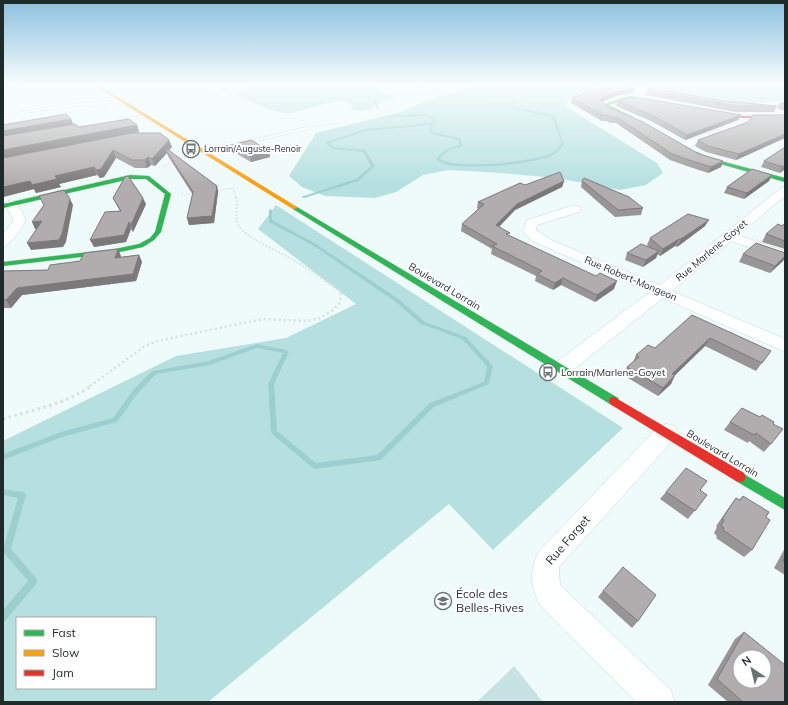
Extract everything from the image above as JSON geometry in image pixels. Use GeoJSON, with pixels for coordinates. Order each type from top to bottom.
{"type":"FeatureCollection","features":[{"type":"Feature","properties":{"kind":"main road","name":"Boulevard Lorrain"},"geometry":{"type":"LineString","coordinates":[[146,118],[154,129],[178,135],[258,186],[562,368],[785,504]]}},
{"type":"Feature","properties":{"kind":"main road"},"geometry":{"type":"LineString","coordinates":[[633,118],[641,121]]}},
{"type":"Feature","properties":{"kind":"main road"},"geometry":{"type":"LineString","coordinates":[[679,144],[708,159],[785,180]]}},
{"type":"Feature","properties":{"kind":"main road"},"geometry":{"type":"LineString","coordinates":[[3,264],[115,251],[141,246],[152,239],[158,232],[168,194],[151,180],[142,177],[116,179],[7,205]]}},
{"type":"Feature","properties":{"kind":"street"},"geometry":{"type":"LineString","coordinates":[[679,144],[742,124],[746,120],[744,118]]}},
{"type":"Feature","properties":{"kind":"street","name":"Rue Marlene-Goyet"},"geometry":{"type":"LineString","coordinates":[[562,368],[662,291],[785,190]]}},
{"type":"Feature","properties":{"kind":"street"},"geometry":{"type":"LineString","coordinates":[[3,243],[18,224],[19,219],[7,205]]}},
{"type":"Feature","properties":{"kind":"street","name":"Rue Robert-Mongeon"},"geometry":{"type":"LineString","coordinates":[[575,209],[537,220],[531,223],[529,231],[537,238],[548,244],[662,291],[785,346]]}},
{"type":"Feature","properties":{"kind":"street"},"geometry":{"type":"LineString","coordinates":[[728,236],[785,256]]}},
{"type":"Feature","properties":{"kind":"street","name":"Rue Forget"},"geometry":{"type":"LineString","coordinates":[[659,702],[549,594],[545,583],[544,570],[548,560],[667,432]]}},
{"type":"Feature","properties":{"kind":"lane"},"geometry":{"type":"LineString","coordinates":[[108,122],[133,118]]}},
{"type":"Feature","properties":{"kind":"lane"},"geometry":{"type":"LineString","coordinates":[[204,152],[307,128]]}},
{"type":"Feature","properties":{"kind":"path"},"geometry":{"type":"LineString","coordinates":[[307,128],[323,125],[361,122],[371,118]]}},
{"type":"Feature","properties":{"kind":"path"},"geometry":{"type":"LineString","coordinates":[[142,177],[181,158],[204,152]]}},
{"type":"Feature","properties":{"kind":"path"},"geometry":{"type":"LineString","coordinates":[[3,419],[70,398],[83,392],[145,346],[157,341],[263,319],[307,321],[325,315],[339,304],[341,295],[338,290],[294,260],[253,238],[238,225],[236,217],[238,204],[233,188],[211,191]]}},
{"type":"Feature","properties":{"kind":"path"},"geometry":{"type":"LineString","coordinates":[[167,198],[196,194]]}},
{"type":"Feature","properties":{"kind":"shaded area"},"geometry":{"type":"Polygon","coordinates":[[[377,118],[584,118],[657,163],[663,173],[646,185],[620,190],[557,178],[449,170],[423,175],[396,192],[375,198],[325,196],[302,187],[289,176],[316,133],[377,118]]]}},
{"type":"Feature","properties":{"kind":"shaded area"},"geometry":{"type":"Polygon","coordinates":[[[276,205],[623,428],[493,550],[449,504],[208,702],[3,702],[3,441],[176,356],[286,338],[356,304],[258,229],[276,205]]]}},
{"type":"Feature","properties":{"kind":"shaded area"},"geometry":{"type":"Polygon","coordinates":[[[514,666],[543,702],[477,702],[514,666]]]}},
{"type":"Feature","properties":{"kind":"building"},"geometry":{"type":"Polygon","coordinates":[[[44,118],[71,119],[3,131],[3,125],[44,118]]]}},
{"type":"Feature","properties":{"kind":"building"},"geometry":{"type":"Polygon","coordinates":[[[612,118],[633,118],[699,154],[723,161],[711,167],[672,154],[618,118],[612,118]]]}},
{"type":"Feature","properties":{"kind":"building"},"geometry":{"type":"Polygon","coordinates":[[[657,118],[733,118],[687,135],[657,118]]]}},
{"type":"Feature","properties":{"kind":"building"},"geometry":{"type":"Polygon","coordinates":[[[751,118],[785,118],[785,134],[739,154],[708,146],[698,140],[748,122],[751,118]]]}},
{"type":"Feature","properties":{"kind":"building"},"geometry":{"type":"Polygon","coordinates":[[[129,119],[137,125],[3,150],[3,136],[75,124],[79,127],[129,119]]]}},
{"type":"Feature","properties":{"kind":"building"},"geometry":{"type":"Polygon","coordinates":[[[132,133],[160,133],[169,140],[152,159],[148,157],[145,160],[132,160],[113,150],[101,169],[96,170],[94,167],[55,176],[57,179],[32,185],[30,181],[3,187],[3,158],[132,133]]]}},
{"type":"Feature","properties":{"kind":"building"},"geometry":{"type":"Polygon","coordinates":[[[251,140],[269,151],[250,156],[231,145],[251,140]]]}},
{"type":"Feature","properties":{"kind":"building"},"geometry":{"type":"Polygon","coordinates":[[[785,147],[785,166],[783,167],[764,161],[785,147]]]}},
{"type":"Feature","properties":{"kind":"building"},"geometry":{"type":"Polygon","coordinates":[[[167,149],[217,186],[212,216],[187,218],[193,192],[166,150],[167,149]]]}},
{"type":"Feature","properties":{"kind":"building"},"geometry":{"type":"Polygon","coordinates":[[[752,169],[772,175],[747,193],[727,187],[752,169]]]}},
{"type":"Feature","properties":{"kind":"building"},"geometry":{"type":"Polygon","coordinates":[[[560,172],[564,181],[517,204],[496,225],[510,233],[506,234],[596,276],[600,273],[617,281],[597,295],[563,278],[555,283],[537,274],[542,271],[492,246],[497,244],[462,224],[484,204],[478,202],[520,183],[525,185],[560,172]]]}},
{"type":"Feature","properties":{"kind":"building"},"geometry":{"type":"Polygon","coordinates":[[[128,176],[143,198],[131,225],[129,222],[124,235],[90,240],[105,212],[121,211],[113,198],[125,177],[128,176]]]}},
{"type":"Feature","properties":{"kind":"building"},"geometry":{"type":"Polygon","coordinates":[[[584,178],[629,197],[643,208],[618,210],[582,181],[584,178]]]}},
{"type":"Feature","properties":{"kind":"building"},"geometry":{"type":"Polygon","coordinates":[[[64,190],[70,199],[62,234],[59,240],[27,243],[42,221],[32,222],[44,205],[39,196],[64,190]]]}},
{"type":"Feature","properties":{"kind":"building"},"geometry":{"type":"Polygon","coordinates":[[[688,214],[709,220],[663,249],[650,238],[688,214]]]}},
{"type":"Feature","properties":{"kind":"building"},"geometry":{"type":"Polygon","coordinates":[[[785,223],[785,241],[766,234],[778,224],[782,226],[785,223]]]}},
{"type":"Feature","properties":{"kind":"building"},"geometry":{"type":"Polygon","coordinates":[[[756,243],[785,253],[785,256],[775,266],[743,254],[756,243]]]}},
{"type":"Feature","properties":{"kind":"building"},"geometry":{"type":"Polygon","coordinates":[[[641,244],[659,251],[646,260],[627,253],[641,244]]]}},
{"type":"Feature","properties":{"kind":"building"},"geometry":{"type":"Polygon","coordinates":[[[118,249],[115,258],[139,255],[133,274],[17,288],[6,300],[3,300],[3,271],[48,270],[50,265],[80,261],[84,253],[118,249]]]}},
{"type":"Feature","properties":{"kind":"building"},"geometry":{"type":"Polygon","coordinates":[[[692,315],[771,351],[762,363],[710,338],[672,374],[675,375],[663,388],[627,367],[639,357],[636,355],[648,345],[655,348],[692,315]]]}},
{"type":"Feature","properties":{"kind":"building"},"geometry":{"type":"Polygon","coordinates":[[[742,408],[760,417],[762,415],[774,422],[773,424],[783,429],[771,444],[756,433],[754,435],[730,422],[742,408]]]}},
{"type":"Feature","properties":{"kind":"building"},"geometry":{"type":"Polygon","coordinates":[[[686,468],[707,481],[700,490],[707,495],[695,511],[666,492],[686,468]]]}},
{"type":"Feature","properties":{"kind":"building"},"geometry":{"type":"Polygon","coordinates":[[[743,496],[769,512],[766,517],[770,520],[752,550],[723,530],[724,528],[721,526],[724,520],[722,519],[736,498],[740,500],[743,496]]]}},
{"type":"Feature","properties":{"kind":"building"},"geometry":{"type":"Polygon","coordinates":[[[623,567],[656,595],[638,621],[603,591],[623,567]]]}},
{"type":"Feature","properties":{"kind":"building"},"geometry":{"type":"Polygon","coordinates":[[[744,632],[765,649],[734,649],[744,632]]]}},
{"type":"Feature","properties":{"kind":"building"},"geometry":{"type":"Polygon","coordinates":[[[732,653],[732,689],[772,689],[772,655],[785,665],[785,702],[743,702],[717,679],[732,653]]]}},
{"type":"Feature","properties":{"kind":"waterway"},"geometry":{"type":"LineString","coordinates":[[431,118],[436,121],[432,124]]}},
{"type":"Feature","properties":{"kind":"waterway"},"geometry":{"type":"LineString","coordinates":[[432,124],[431,132],[459,139],[462,146],[445,151],[438,159],[445,163],[455,165],[485,165],[537,159],[557,151],[563,144],[554,118]]}},
{"type":"Feature","properties":{"kind":"waterway"},"geometry":{"type":"LineString","coordinates":[[303,197],[357,180],[373,166],[364,151],[333,148],[327,143],[366,130],[432,124]]}},
{"type":"Feature","properties":{"kind":"waterway"},"geometry":{"type":"LineString","coordinates":[[3,457],[61,435],[115,420],[136,391],[154,372],[210,363],[257,346],[286,352],[271,384],[274,432],[315,466],[379,458],[432,405],[487,383],[490,366],[464,338],[423,323],[398,301],[315,245],[270,221],[270,210]]}},
{"type":"Feature","properties":{"kind":"waterway"},"geometry":{"type":"LineString","coordinates":[[3,492],[22,495],[7,550],[33,581],[3,617]]}},
{"type":"Feature","properties":{"kind":"traffic: fast"},"geometry":{"type":"LineString","coordinates":[[695,153],[708,159],[785,180]]}},
{"type":"Feature","properties":{"kind":"traffic: fast"},"geometry":{"type":"LineString","coordinates":[[3,206],[130,177],[147,177],[168,194],[158,232],[152,239],[141,246],[115,251],[3,264]]}},
{"type":"Feature","properties":{"kind":"traffic: fast"},"geometry":{"type":"LineString","coordinates":[[295,208],[614,401]]}},
{"type":"Feature","properties":{"kind":"traffic: fast"},"geometry":{"type":"LineString","coordinates":[[740,477],[785,504]]}},
{"type":"Feature","properties":{"kind":"traffic: slow"},"geometry":{"type":"LineString","coordinates":[[148,118],[295,208]]}},
{"type":"Feature","properties":{"kind":"traffic: jam"},"geometry":{"type":"LineString","coordinates":[[614,401],[740,477]]}},
{"type":"Feature","properties":{"kind":"place","name":"Lorrain/Auguste-Renoir"},"geometry":{"type":"Point","coordinates":[191,149]}},
{"type":"Feature","properties":{"kind":"place","name":"Lorrain/Marlene-Goyet"},"geometry":{"type":"Point","coordinates":[548,372]}},
{"type":"Feature","properties":{"kind":"place","name":"École des Belles-Rives"},"geometry":{"type":"Point","coordinates":[443,601]}}]}
